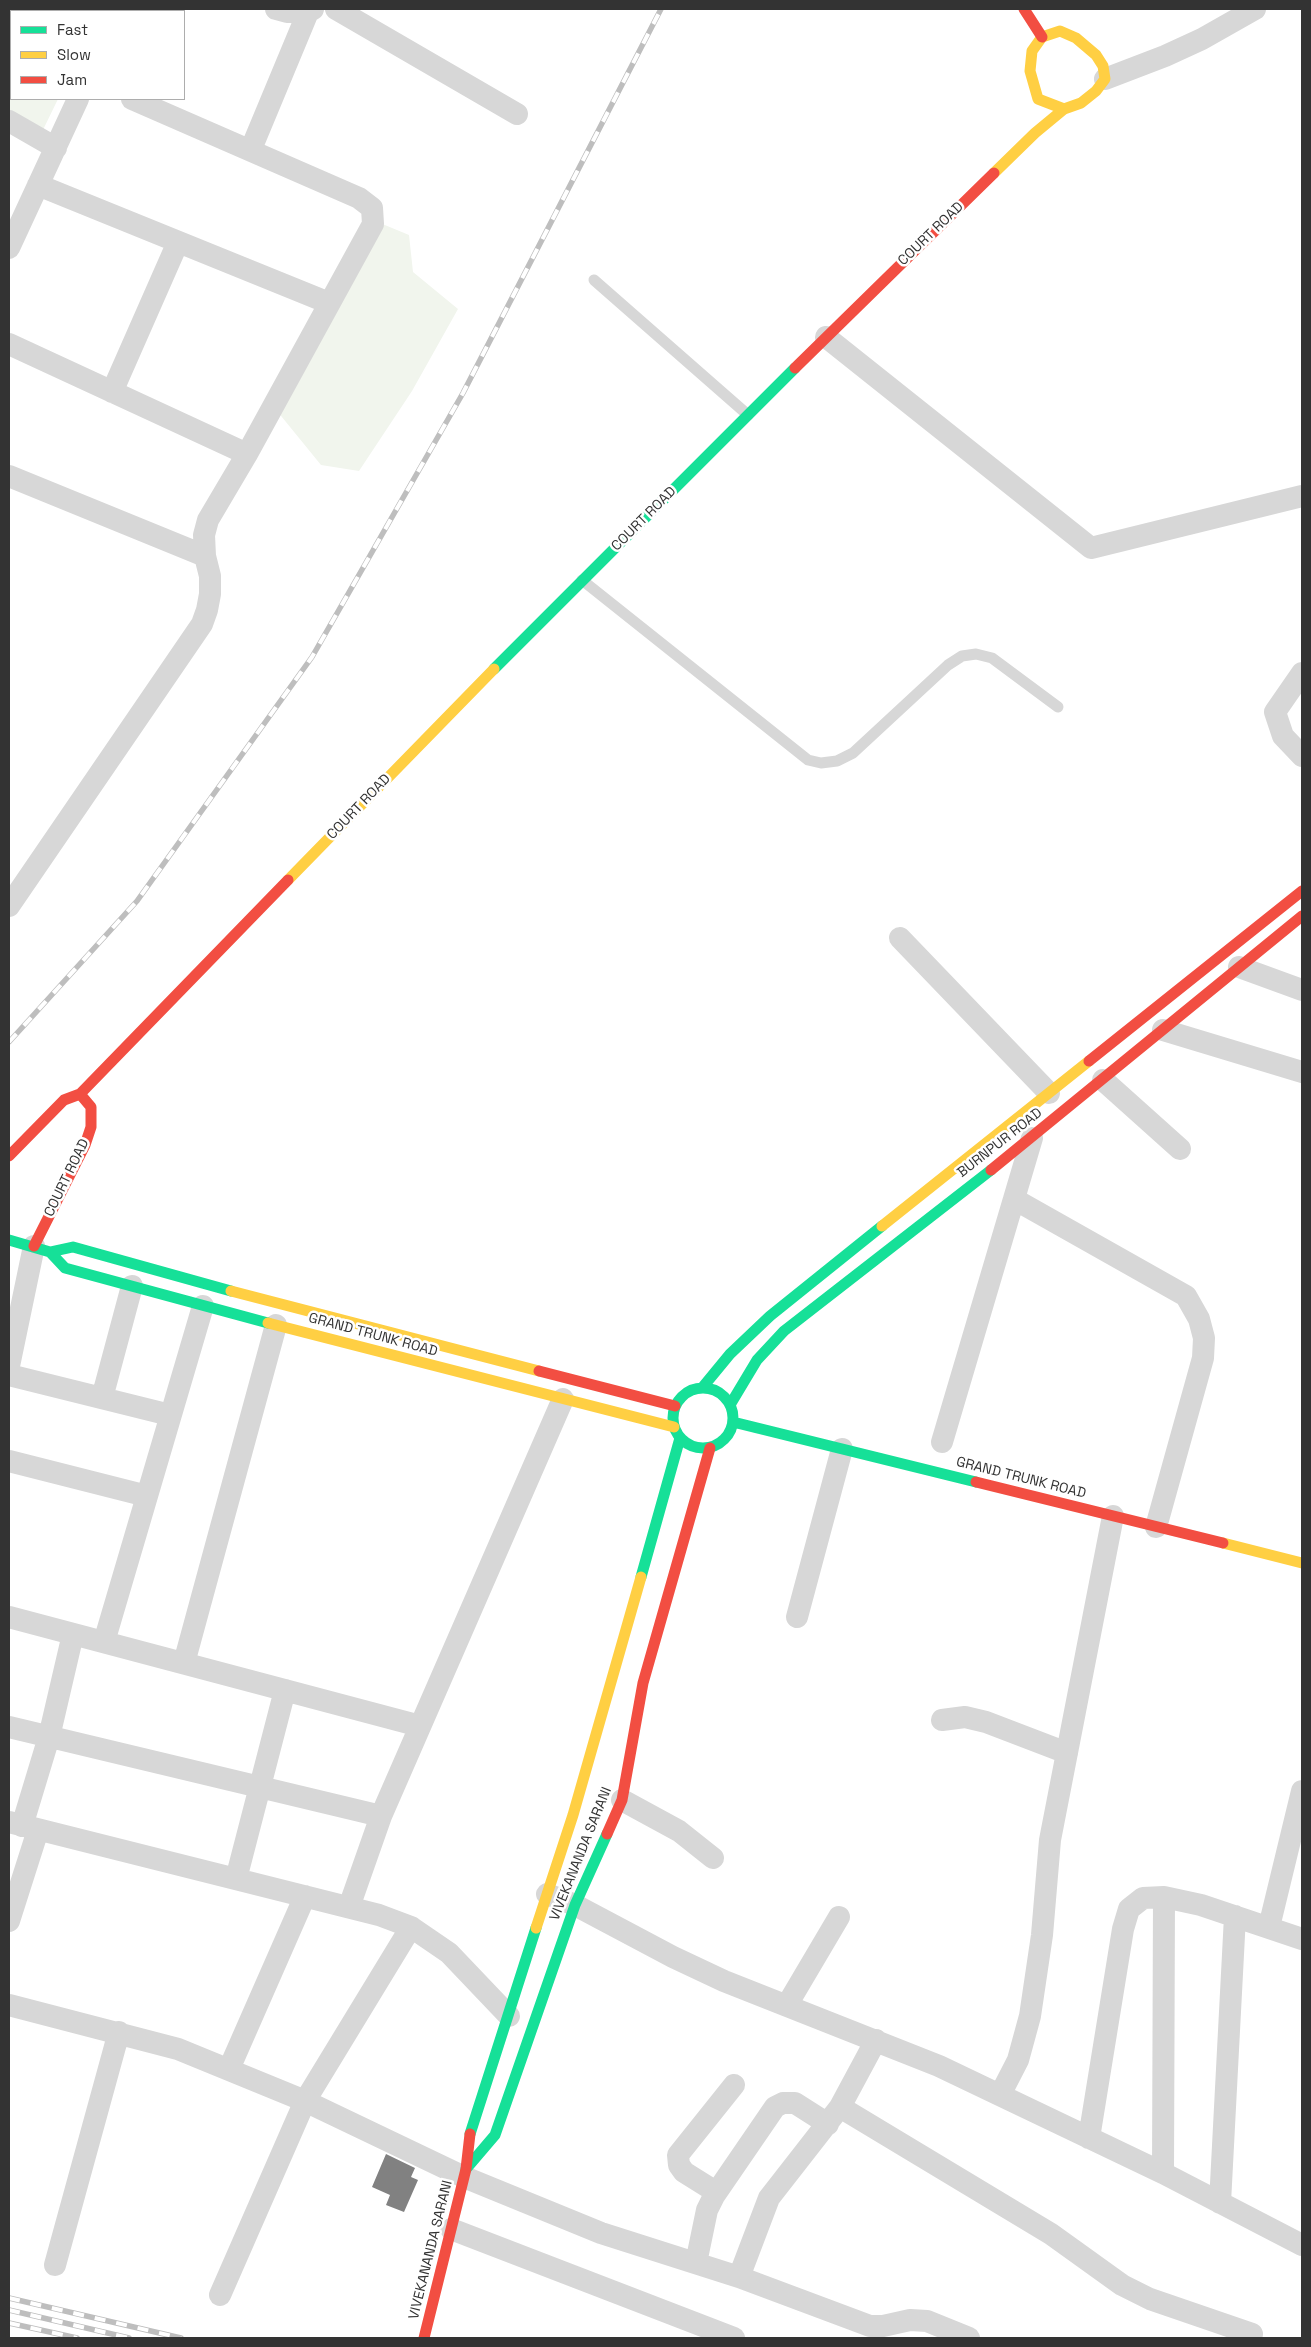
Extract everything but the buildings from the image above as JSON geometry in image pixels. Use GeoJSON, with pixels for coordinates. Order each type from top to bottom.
{"type":"FeatureCollection","features":[{"type":"Feature","properties":{"kind":"street"},"geometry":{"type":"LineString","coordinates":[[250,150],[310,10],[287,12],[276,9]]}},
{"type":"Feature","properties":{"kind":"street"},"geometry":{"type":"LineString","coordinates":[[336,9],[516,114]]}},
{"type":"Feature","properties":{"kind":"street"},"geometry":{"type":"LineString","coordinates":[[1024,9],[1042,37]]}},
{"type":"Feature","properties":{"kind":"street","name":"COURT ROAD"},"geometry":{"type":"LineString","coordinates":[[9,1156],[64,1100],[80,1094],[582,580],[826,337],[1035,133],[1064,109],[1081,103],[1096,91],[1105,79],[1166,56],[1202,39],[1255,9]]}},
{"type":"Feature","properties":{"kind":"street"},"geometry":{"type":"LineString","coordinates":[[1064,109],[1038,99],[1030,71],[1032,51],[1042,37],[1060,31],[1076,38],[1096,54],[1103,66],[1105,79]]}},
{"type":"Feature","properties":{"kind":"street"},"geometry":{"type":"LineString","coordinates":[[9,248],[78,100]]}},
{"type":"Feature","properties":{"kind":"street"},"geometry":{"type":"LineString","coordinates":[[9,906],[202,624],[210,594],[210,576],[205,556],[204,535],[208,520],[247,454],[373,224],[372,208],[359,198],[340,188],[134,100]]}},
{"type":"Feature","properties":{"kind":"street"},"geometry":{"type":"LineString","coordinates":[[9,121],[56,148]]}},
{"type":"Feature","properties":{"kind":"street"},"geometry":{"type":"LineString","coordinates":[[38,185],[329,303]]}},
{"type":"Feature","properties":{"kind":"street"},"geometry":{"type":"LineString","coordinates":[[112,392],[178,242]]}},
{"type":"Feature","properties":{"kind":"street"},"geometry":{"type":"LineString","coordinates":[[826,337],[1091,548],[1302,496]]}},
{"type":"Feature","properties":{"kind":"street"},"geometry":{"type":"LineString","coordinates":[[9,344],[247,454]]}},
{"type":"Feature","properties":{"kind":"street"},"geometry":{"type":"LineString","coordinates":[[9,476],[205,556]]}},
{"type":"Feature","properties":{"kind":"street"},"geometry":{"type":"LineString","coordinates":[[1302,672],[1275,712],[1284,736],[1302,756]]}},
{"type":"Feature","properties":{"kind":"street"},"geometry":{"type":"LineString","coordinates":[[702,1388],[730,1354],[770,1316],[1302,891]]}},
{"type":"Feature","properties":{"kind":"street","name":"BURNPUR ROAD"},"geometry":{"type":"LineString","coordinates":[[730,1405],[757,1360],[784,1331],[1032,1138],[1302,916]]}},
{"type":"Feature","properties":{"kind":"street"},"geometry":{"type":"LineString","coordinates":[[900,938],[1049,1094]]}},
{"type":"Feature","properties":{"kind":"street"},"geometry":{"type":"LineString","coordinates":[[1240,968],[1302,990]]}},
{"type":"Feature","properties":{"kind":"street"},"geometry":{"type":"LineString","coordinates":[[1163,1030],[1302,1072]]}},
{"type":"Feature","properties":{"kind":"street"},"geometry":{"type":"LineString","coordinates":[[1103,1080],[1180,1150]]}},
{"type":"Feature","properties":{"kind":"street","name":"COURT ROAD"},"geometry":{"type":"LineString","coordinates":[[39,1254],[86,1145],[91,1127],[91,1107],[80,1094]]}},
{"type":"Feature","properties":{"kind":"street"},"geometry":{"type":"LineString","coordinates":[[942,1442],[1032,1138]]}},
{"type":"Feature","properties":{"kind":"street"},"geometry":{"type":"LineString","coordinates":[[1014,1199],[1186,1296],[1200,1319],[1204,1338],[1203,1358],[1156,1527]]}},
{"type":"Feature","properties":{"kind":"street"},"geometry":{"type":"LineString","coordinates":[[9,1240],[39,1254],[9,1366]]}},
{"type":"Feature","properties":{"kind":"street","name":"GRAND TRUNK ROAD"},"geometry":{"type":"LineString","coordinates":[[39,1254],[73,1247],[304,1311],[675,1406]]}},
{"type":"Feature","properties":{"kind":"street","name":"GRAND TRUNK ROAD"},"geometry":{"type":"LineString","coordinates":[[39,1254],[65,1268],[204,1306],[674,1427]]}},
{"type":"Feature","properties":{"kind":"street"},"geometry":{"type":"LineString","coordinates":[[102,1398],[132,1286]]}},
{"type":"Feature","properties":{"kind":"street"},"geometry":{"type":"LineString","coordinates":[[104,1642],[204,1306]]}},
{"type":"Feature","properties":{"kind":"street"},"geometry":{"type":"LineString","coordinates":[[184,1663],[276,1325]]}},
{"type":"Feature","properties":{"kind":"street"},"geometry":{"type":"LineString","coordinates":[[9,1375],[170,1415]]}},
{"type":"Feature","properties":{"kind":"street"},"geometry":{"type":"LineString","coordinates":[[702,1388],[719,1393],[730,1405],[733,1422],[725,1439],[710,1448],[693,1447],[680,1438],[674,1427],[675,1406],[682,1397],[691,1391],[702,1388]]}},
{"type":"Feature","properties":{"kind":"street"},"geometry":{"type":"LineString","coordinates":[[349,1907],[381,1816],[563,1399]]}},
{"type":"Feature","properties":{"kind":"street","name":"GRAND TRUNK ROAD"},"geometry":{"type":"LineString","coordinates":[[733,1422],[1302,1563]]}},
{"type":"Feature","properties":{"kind":"street","name":"VIVEKANANDA SARANI"},"geometry":{"type":"LineString","coordinates":[[424,2338],[465,2173],[470,2132],[573,1815],[680,1438]]}},
{"type":"Feature","properties":{"kind":"street","name":"VIVEKANANDA SARANI"},"geometry":{"type":"LineString","coordinates":[[465,2173],[495,2135],[575,1905],[622,1800],[644,1683],[710,1448]]}},
{"type":"Feature","properties":{"kind":"street"},"geometry":{"type":"LineString","coordinates":[[797,1617],[842,1449]]}},
{"type":"Feature","properties":{"kind":"street"},"geometry":{"type":"LineString","coordinates":[[9,1461],[148,1496]]}},
{"type":"Feature","properties":{"kind":"street"},"geometry":{"type":"LineString","coordinates":[[1000,2095],[1018,2060],[1030,2016],[1042,1935],[1050,1840],[1113,1516]]}},
{"type":"Feature","properties":{"kind":"street"},"geometry":{"type":"LineString","coordinates":[[9,1617],[420,1726]]}},
{"type":"Feature","properties":{"kind":"street"},"geometry":{"type":"LineString","coordinates":[[9,1921],[23,1826],[49,1737],[73,1634]]}},
{"type":"Feature","properties":{"kind":"street"},"geometry":{"type":"LineString","coordinates":[[236,1879],[285,1690]]}},
{"type":"Feature","properties":{"kind":"street"},"geometry":{"type":"LineString","coordinates":[[942,1720],[965,1716],[1067,1752]]}},
{"type":"Feature","properties":{"kind":"street"},"geometry":{"type":"LineString","coordinates":[[9,1727],[381,1816]]}},
{"type":"Feature","properties":{"kind":"street"},"geometry":{"type":"LineString","coordinates":[[1269,1927],[1297,1832],[1302,1791]]}},
{"type":"Feature","properties":{"kind":"street"},"geometry":{"type":"LineString","coordinates":[[622,1800],[679,1832],[713,1858]]}},
{"type":"Feature","properties":{"kind":"street"},"geometry":{"type":"LineString","coordinates":[[23,1826],[379,1914],[411,1927],[449,1953],[509,2016]]}},
{"type":"Feature","properties":{"kind":"street"},"geometry":{"type":"LineString","coordinates":[[547,1894],[575,1905],[724,1981],[939,2066],[1163,2173],[1302,2245]]}},
{"type":"Feature","properties":{"kind":"street"},"geometry":{"type":"LineString","coordinates":[[230,2069],[305,1896]]}},
{"type":"Feature","properties":{"kind":"street"},"geometry":{"type":"LineString","coordinates":[[1089,2138],[1123,1929],[1129,1909],[1143,1898],[1164,1897],[1201,1905],[1302,1939]]}},
{"type":"Feature","properties":{"kind":"street"},"geometry":{"type":"LineString","coordinates":[[1163,2173],[1164,1897]]}},
{"type":"Feature","properties":{"kind":"street"},"geometry":{"type":"LineString","coordinates":[[1220,2202],[1235,1916]]}},
{"type":"Feature","properties":{"kind":"street"},"geometry":{"type":"LineString","coordinates":[[787,2005],[839,1917]]}},
{"type":"Feature","properties":{"kind":"street"},"geometry":{"type":"LineString","coordinates":[[220,2295],[305,2101],[411,1927]]}},
{"type":"Feature","properties":{"kind":"street"},"geometry":{"type":"LineString","coordinates":[[9,2005],[119,2032],[178,2049],[230,2069],[601,2233],[739,2277],[870,2326],[883,2326],[898,2321],[927,2321],[969,2338]]}},
{"type":"Feature","properties":{"kind":"street"},"geometry":{"type":"LineString","coordinates":[[55,2266],[119,2032]]}},
{"type":"Feature","properties":{"kind":"street"},"geometry":{"type":"LineString","coordinates":[[739,2277],[769,2198],[834,2116],[876,2040]]}},
{"type":"Feature","properties":{"kind":"street"},"geometry":{"type":"LineString","coordinates":[[716,2192],[684,2172],[679,2165],[678,2155],[734,2085]]}},
{"type":"Feature","properties":{"kind":"street"},"geometry":{"type":"LineString","coordinates":[[696,2263],[707,2210],[716,2192],[775,2107],[783,2102],[796,2103],[834,2116],[1051,2234],[1122,2286],[1150,2299],[1252,2334]]}},
{"type":"Feature","properties":{"kind":"street"},"geometry":{"type":"LineString","coordinates":[[452,2229],[734,2338]]}},
{"type":"Feature","properties":{"kind":"lane"},"geometry":{"type":"LineString","coordinates":[[594,280],[748,415]]}},
{"type":"Feature","properties":{"kind":"lane"},"geometry":{"type":"LineString","coordinates":[[582,580],[808,760],[822,763],[837,761],[853,753],[948,664],[962,656],[976,654],[992,658],[1058,707]]}},
{"type":"Feature","properties":{"kind":"shaded area"},"geometry":{"type":"Polygon","coordinates":[[[9,51],[10,100],[58,100],[41,134],[9,118],[9,51]]]}},
{"type":"Feature","properties":{"kind":"shaded area"},"geometry":{"type":"Polygon","coordinates":[[[380,223],[409,235],[413,272],[458,309],[412,391],[359,471],[321,465],[277,411],[380,223]]]}},
{"type":"Feature","properties":{"kind":"railway"},"geometry":{"type":"LineString","coordinates":[[9,1042],[137,901],[312,657],[463,393],[661,9]]}},
{"type":"Feature","properties":{"kind":"railway"},"geometry":{"type":"LineString","coordinates":[[9,2298],[181,2338]]}},
{"type":"Feature","properties":{"kind":"railway"},"geometry":{"type":"LineString","coordinates":[[9,2310],[129,2338]]}},
{"type":"Feature","properties":{"kind":"railway"},"geometry":{"type":"LineString","coordinates":[[9,2323],[77,2338]]}},
{"type":"Feature","properties":{"kind":"traffic: fast"},"geometry":{"type":"LineString","coordinates":[[494,669],[795,368]]}},
{"type":"Feature","properties":{"kind":"traffic: fast"},"geometry":{"type":"LineString","coordinates":[[730,1405],[757,1360],[784,1331],[991,1170]]}},
{"type":"Feature","properties":{"kind":"traffic: fast"},"geometry":{"type":"LineString","coordinates":[[702,1388],[730,1354],[770,1316],[882,1226]]}},
{"type":"Feature","properties":{"kind":"traffic: fast"},"geometry":{"type":"LineString","coordinates":[[9,1240],[50,1252]]}},
{"type":"Feature","properties":{"kind":"traffic: fast"},"geometry":{"type":"LineString","coordinates":[[231,1291],[73,1247],[50,1252],[65,1268],[268,1323]]}},
{"type":"Feature","properties":{"kind":"traffic: fast"},"geometry":{"type":"LineString","coordinates":[[703,1388],[719,1393],[724,1397],[728,1402],[733,1418],[728,1434],[724,1439],[719,1443],[703,1448],[687,1443],[682,1439],[678,1434],[673,1418],[678,1402],[682,1397],[687,1393],[703,1388]]}},
{"type":"Feature","properties":{"kind":"traffic: fast"},"geometry":{"type":"LineString","coordinates":[[733,1422],[976,1482]]}},
{"type":"Feature","properties":{"kind":"traffic: fast"},"geometry":{"type":"LineString","coordinates":[[641,1577],[680,1438]]}},
{"type":"Feature","properties":{"kind":"traffic: fast"},"geometry":{"type":"LineString","coordinates":[[466,2169],[495,2135],[575,1905],[607,1834]]}},
{"type":"Feature","properties":{"kind":"traffic: fast"},"geometry":{"type":"LineString","coordinates":[[470,2134],[536,1928]]}},
{"type":"Feature","properties":{"kind":"traffic: slow"},"geometry":{"type":"LineString","coordinates":[[994,173],[1035,133],[1064,109],[1081,103],[1096,91],[1105,79],[1103,66],[1096,55],[1076,38],[1060,31],[1042,37],[1032,51],[1030,71],[1038,99],[1064,109]]}},
{"type":"Feature","properties":{"kind":"traffic: slow"},"geometry":{"type":"LineString","coordinates":[[288,880],[494,669]]}},
{"type":"Feature","properties":{"kind":"traffic: slow"},"geometry":{"type":"LineString","coordinates":[[882,1226],[1089,1061]]}},
{"type":"Feature","properties":{"kind":"traffic: slow"},"geometry":{"type":"LineString","coordinates":[[231,1291],[539,1371]]}},
{"type":"Feature","properties":{"kind":"traffic: slow"},"geometry":{"type":"LineString","coordinates":[[268,1323],[674,1427]]}},
{"type":"Feature","properties":{"kind":"traffic: slow"},"geometry":{"type":"LineString","coordinates":[[1223,1543],[1302,1563]]}},
{"type":"Feature","properties":{"kind":"traffic: slow"},"geometry":{"type":"LineString","coordinates":[[536,1928],[573,1815],[641,1577]]}},
{"type":"Feature","properties":{"kind":"traffic: jam"},"geometry":{"type":"LineString","coordinates":[[1024,9],[1042,37]]}},
{"type":"Feature","properties":{"kind":"traffic: jam"},"geometry":{"type":"LineString","coordinates":[[795,368],[994,173]]}},
{"type":"Feature","properties":{"kind":"traffic: jam"},"geometry":{"type":"LineString","coordinates":[[9,1156],[64,1100],[80,1094],[288,880]]}},
{"type":"Feature","properties":{"kind":"traffic: jam"},"geometry":{"type":"LineString","coordinates":[[1089,1061],[1302,891]]}},
{"type":"Feature","properties":{"kind":"traffic: jam"},"geometry":{"type":"LineString","coordinates":[[991,1170],[1302,916]]}},
{"type":"Feature","properties":{"kind":"traffic: jam"},"geometry":{"type":"LineString","coordinates":[[34,1246],[85,1145],[91,1127],[91,1107],[80,1094]]}},
{"type":"Feature","properties":{"kind":"traffic: jam"},"geometry":{"type":"LineString","coordinates":[[539,1371],[675,1406]]}},
{"type":"Feature","properties":{"kind":"traffic: jam"},"geometry":{"type":"LineString","coordinates":[[607,1834],[622,1800],[643,1683],[710,1448]]}},
{"type":"Feature","properties":{"kind":"traffic: jam"},"geometry":{"type":"LineString","coordinates":[[976,1482],[1223,1543]]}},
{"type":"Feature","properties":{"kind":"traffic: jam"},"geometry":{"type":"LineString","coordinates":[[424,2338],[466,2169],[470,2134]]}}]}
